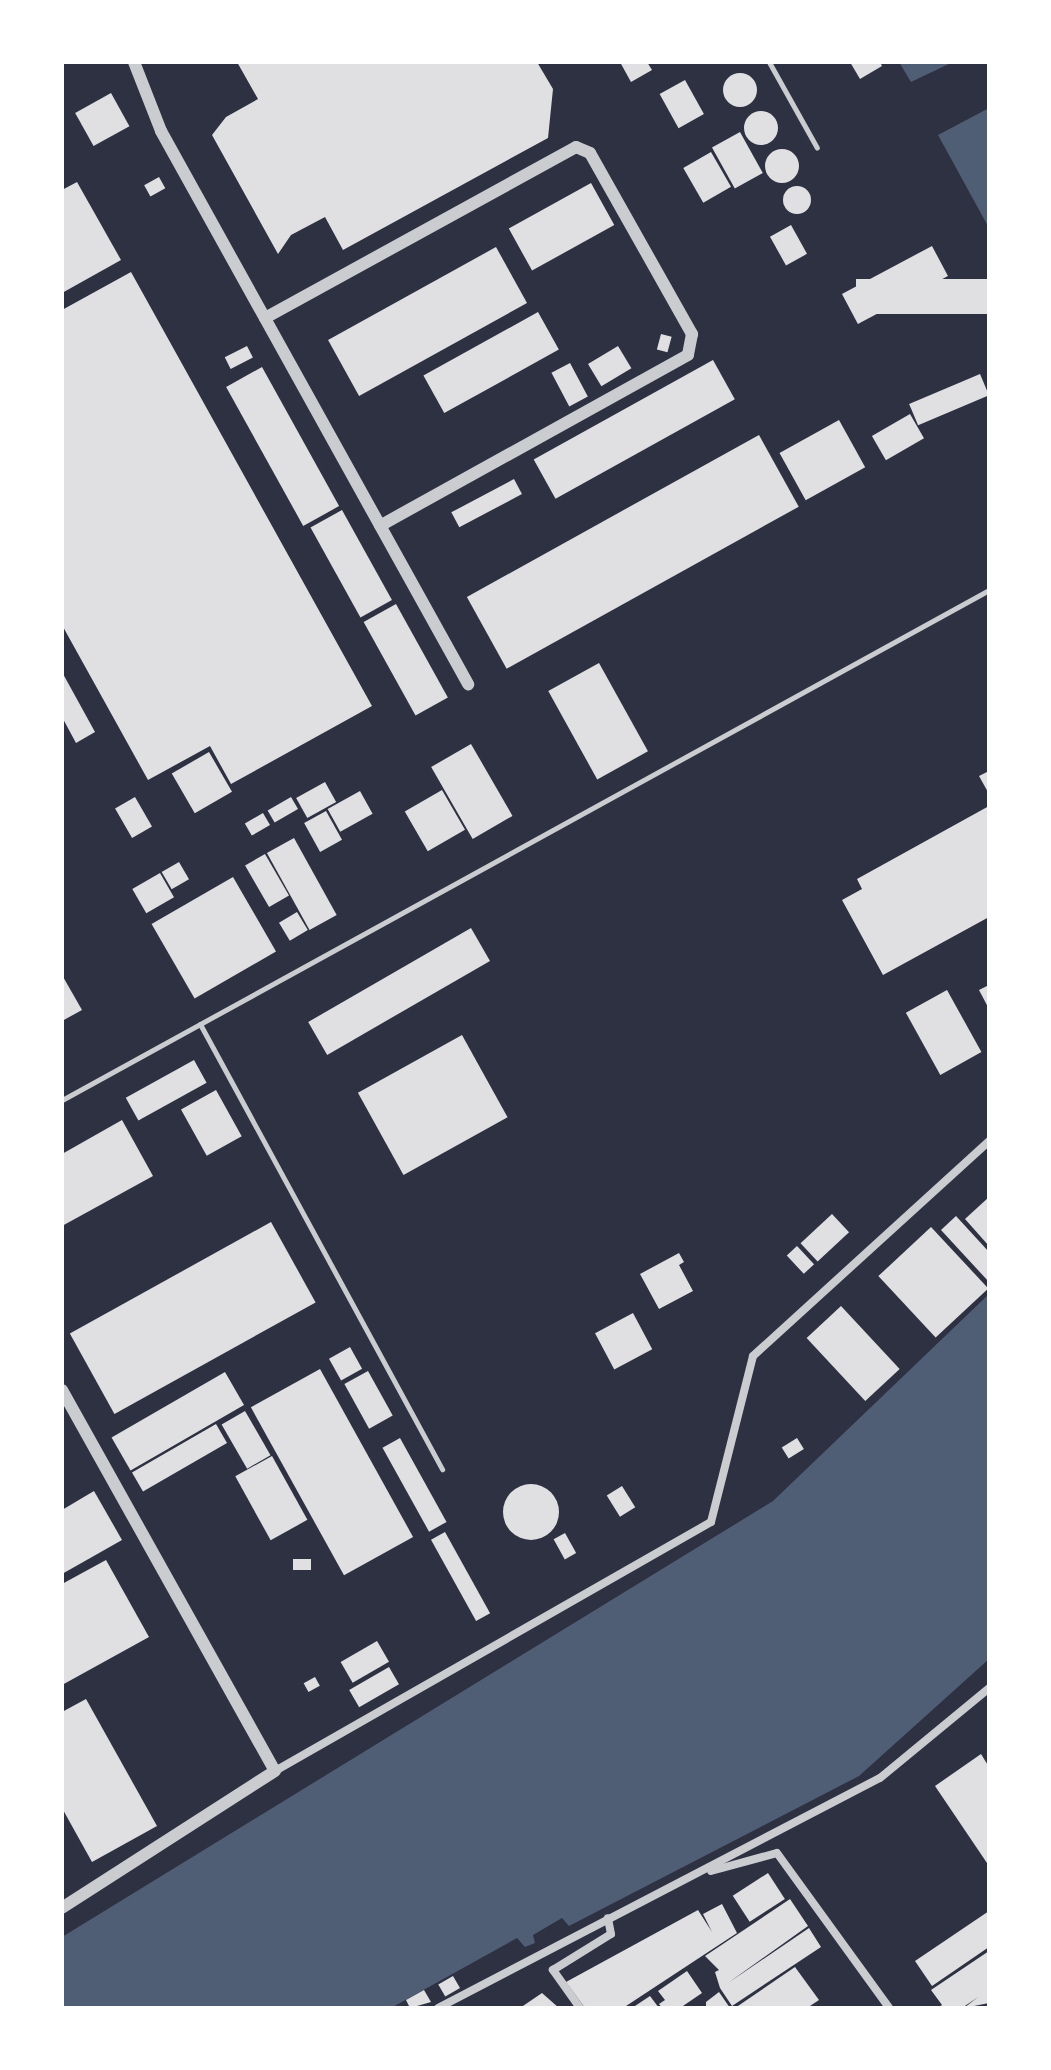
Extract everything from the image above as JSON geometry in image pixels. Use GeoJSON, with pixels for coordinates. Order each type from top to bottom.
{"type":"FeatureCollection","features":[{"type":"Feature","properties":{"kind":"street"},"geometry":{"type":"LineString","coordinates":[[134,62],[161,131],[468,684]]}},
{"type":"Feature","properties":{"kind":"street"},"geometry":{"type":"LineString","coordinates":[[265,318],[576,147],[590,153],[692,334],[688,355],[380,526]]}},
{"type":"Feature","properties":{"kind":"street"},"geometry":{"type":"LineString","coordinates":[[62,1908],[275,1771],[711,1522],[753,1356],[989,1141]]}},
{"type":"Feature","properties":{"kind":"street"},"geometry":{"type":"LineString","coordinates":[[62,1390],[275,1771]]}},
{"type":"Feature","properties":{"kind":"street"},"geometry":{"type":"LineString","coordinates":[[438,2008],[880,1778],[986,1691],[989,1703]]}},
{"type":"Feature","properties":{"kind":"street"},"geometry":{"type":"LineString","coordinates":[[694,1875],[777,1853],[889,2008]]}},
{"type":"Feature","properties":{"kind":"street"},"geometry":{"type":"LineString","coordinates":[[580,2008],[553,1970],[611,1934],[608,1918]]}},
{"type":"Feature","properties":{"kind":"lane"},"geometry":{"type":"LineString","coordinates":[[769,62],[817,148]]}},
{"type":"Feature","properties":{"kind":"lane"},"geometry":{"type":"LineString","coordinates":[[62,1100],[989,590]]}},
{"type":"Feature","properties":{"kind":"lane"},"geometry":{"type":"LineString","coordinates":[[200,1024],[442,1469]]}},
{"type":"Feature","properties":{"kind":"water"},"geometry":{"type":"Polygon","coordinates":[[[899,62],[953,62],[911,82],[899,62]]]}},
{"type":"Feature","properties":{"kind":"water"},"geometry":{"type":"Polygon","coordinates":[[[989,108],[989,228],[938,135],[989,108]]]}},
{"type":"Feature","properties":{"kind":"water"},"geometry":{"type":"Polygon","coordinates":[[[989,1294],[989,1659],[859,1776],[569,1926],[562,1918],[533,1935],[535,1943],[525,1947],[517,1938],[391,2008],[62,2008],[62,1937],[773,1501],[989,1294]]]}},
{"type":"Feature","properties":{"kind":"building"},"geometry":{"type":"Polygon","coordinates":[[[237,62],[537,62],[553,89],[548,138],[343,250],[325,217],[291,235],[278,254],[212,135],[226,117],[258,99],[237,62]]]}},
{"type":"Feature","properties":{"kind":"building"},"geometry":{"type":"Polygon","coordinates":[[[620,62],[647,62],[652,70],[631,82],[620,62]]]}},
{"type":"Feature","properties":{"kind":"building"},"geometry":{"type":"Polygon","coordinates":[[[850,62],[880,62],[882,66],[860,79],[850,62]]]}},
{"type":"Feature","properties":{"kind":"building"},"geometry":{"type":"Polygon","coordinates":[[[740,73],[752,78],[757,90],[752,102],[740,107],[728,102],[723,90],[728,78],[740,73]]]}},
{"type":"Feature","properties":{"kind":"building"},"geometry":{"type":"Polygon","coordinates":[[[685,80],[704,114],[679,128],[660,94],[685,80]]]}},
{"type":"Feature","properties":{"kind":"building"},"geometry":{"type":"Polygon","coordinates":[[[111,93],[129,126],[94,146],[75,113],[111,93]]]}},
{"type":"Feature","properties":{"kind":"building"},"geometry":{"type":"Polygon","coordinates":[[[761,111],[773,116],[778,128],[773,140],[761,145],[749,140],[744,128],[749,116],[761,111]]]}},
{"type":"Feature","properties":{"kind":"building"},"geometry":{"type":"Polygon","coordinates":[[[740,132],[763,173],[735,189],[712,148],[740,132]]]}},
{"type":"Feature","properties":{"kind":"building"},"geometry":{"type":"Polygon","coordinates":[[[782,149],[794,154],[799,166],[794,178],[782,183],[770,178],[765,166],[770,154],[782,149]]]}},
{"type":"Feature","properties":{"kind":"building"},"geometry":{"type":"Polygon","coordinates":[[[711,152],[731,187],[703,203],[683,168],[711,152]]]}},
{"type":"Feature","properties":{"kind":"building"},"geometry":{"type":"Polygon","coordinates":[[[159,177],[165,188],[150,197],[144,185],[159,177]]]}},
{"type":"Feature","properties":{"kind":"building"},"geometry":{"type":"Polygon","coordinates":[[[77,182],[121,260],[62,293],[62,190],[77,182]]]}},
{"type":"Feature","properties":{"kind":"building"},"geometry":{"type":"Polygon","coordinates":[[[591,183],[614,225],[532,271],[509,229],[591,183]]]}},
{"type":"Feature","properties":{"kind":"building"},"geometry":{"type":"Polygon","coordinates":[[[797,186],[807,190],[811,200],[807,210],[797,214],[787,210],[783,200],[787,190],[797,186]]]}},
{"type":"Feature","properties":{"kind":"building"},"geometry":{"type":"Polygon","coordinates":[[[791,225],[807,254],[786,265],[770,237],[791,225]]]}},
{"type":"Feature","properties":{"kind":"building"},"geometry":{"type":"Polygon","coordinates":[[[932,246],[948,276],[858,324],[842,294],[932,246]]]}},
{"type":"Feature","properties":{"kind":"building"},"geometry":{"type":"Polygon","coordinates":[[[496,247],[527,303],[359,396],[328,340],[496,247]]]}},
{"type":"Feature","properties":{"kind":"building"},"geometry":{"type":"Polygon","coordinates":[[[131,272],[372,706],[231,784],[210,746],[148,780],[62,625],[62,310],[131,272]]]}},
{"type":"Feature","properties":{"kind":"building"},"geometry":{"type":"Polygon","coordinates":[[[856,279],[989,279],[989,314],[856,314],[856,279]]]}},
{"type":"Feature","properties":{"kind":"building"},"geometry":{"type":"Polygon","coordinates":[[[538,312],[559,350],[444,413],[423,376],[538,312]]]}},
{"type":"Feature","properties":{"kind":"building"},"geometry":{"type":"Polygon","coordinates":[[[661,334],[672,337],[667,352],[657,349],[661,334]]]}},
{"type":"Feature","properties":{"kind":"building"},"geometry":{"type":"Polygon","coordinates":[[[247,346],[253,358],[231,369],[225,357],[247,346]]]}},
{"type":"Feature","properties":{"kind":"building"},"geometry":{"type":"Polygon","coordinates":[[[618,346],[631,368],[601,386],[588,364],[618,346]]]}},
{"type":"Feature","properties":{"kind":"building"},"geometry":{"type":"Polygon","coordinates":[[[713,360],[735,399],[556,499],[534,459],[713,360]]]}},
{"type":"Feature","properties":{"kind":"building"},"geometry":{"type":"Polygon","coordinates":[[[570,363],[588,397],[569,406],[551,373],[570,363]]]}},
{"type":"Feature","properties":{"kind":"building"},"geometry":{"type":"Polygon","coordinates":[[[262,367],[339,506],[303,526],[226,387],[262,367]]]}},
{"type":"Feature","properties":{"kind":"building"},"geometry":{"type":"Polygon","coordinates":[[[980,374],[989,395],[918,425],[909,404],[980,374]]]}},
{"type":"Feature","properties":{"kind":"building"},"geometry":{"type":"Polygon","coordinates":[[[910,414],[924,438],[886,460],[872,436],[910,414]]]}},
{"type":"Feature","properties":{"kind":"building"},"geometry":{"type":"Polygon","coordinates":[[[839,420],[865,467],[806,500],[780,453],[839,420]]]}},
{"type":"Feature","properties":{"kind":"building"},"geometry":{"type":"Polygon","coordinates":[[[759,435],[799,507],[507,669],[467,597],[759,435]]]}},
{"type":"Feature","properties":{"kind":"building"},"geometry":{"type":"Polygon","coordinates":[[[514,479],[522,494],[459,527],[451,512],[514,479]]]}},
{"type":"Feature","properties":{"kind":"building"},"geometry":{"type":"Polygon","coordinates":[[[342,510],[392,600],[360,618],[311,527],[342,510]]]}},
{"type":"Feature","properties":{"kind":"building"},"geometry":{"type":"Polygon","coordinates":[[[396,604],[448,698],[416,716],[364,622],[396,604]]]}},
{"type":"Feature","properties":{"kind":"building"},"geometry":{"type":"Polygon","coordinates":[[[599,663],[648,751],[597,779],[548,691],[599,663]]]}},
{"type":"Feature","properties":{"kind":"building"},"geometry":{"type":"Polygon","coordinates":[[[62,672],[95,732],[76,743],[62,717],[62,672]]]}},
{"type":"Feature","properties":{"kind":"building"},"geometry":{"type":"Polygon","coordinates":[[[471,744],[512,816],[473,839],[431,767],[471,744]]]}},
{"type":"Feature","properties":{"kind":"building"},"geometry":{"type":"Polygon","coordinates":[[[209,752],[232,792],[195,813],[172,774],[209,752]]]}},
{"type":"Feature","properties":{"kind":"building"},"geometry":{"type":"Polygon","coordinates":[[[989,771],[989,794],[979,776],[989,771]]]}},
{"type":"Feature","properties":{"kind":"building"},"geometry":{"type":"Polygon","coordinates":[[[325,782],[336,802],[307,818],[296,798],[325,782]]]}},
{"type":"Feature","properties":{"kind":"building"},"geometry":{"type":"Polygon","coordinates":[[[442,790],[465,830],[428,851],[405,812],[442,790]]]}},
{"type":"Feature","properties":{"kind":"building"},"geometry":{"type":"Polygon","coordinates":[[[360,791],[373,814],[340,832],[328,809],[360,791]]]}},
{"type":"Feature","properties":{"kind":"building"},"geometry":{"type":"Polygon","coordinates":[[[135,797],[152,826],[132,838],[115,808],[135,797]]]}},
{"type":"Feature","properties":{"kind":"building"},"geometry":{"type":"Polygon","coordinates":[[[291,797],[298,809],[275,823],[268,810],[291,797]]]}},
{"type":"Feature","properties":{"kind":"building"},"geometry":{"type":"Polygon","coordinates":[[[989,806],[989,917],[883,975],[842,900],[862,889],[857,879],[989,806]]]}},
{"type":"Feature","properties":{"kind":"building"},"geometry":{"type":"Polygon","coordinates":[[[326,811],[342,840],[320,852],[304,823],[326,811]]]}},
{"type":"Feature","properties":{"kind":"building"},"geometry":{"type":"Polygon","coordinates":[[[263,813],[270,825],[252,836],[245,824],[263,813]]]}},
{"type":"Feature","properties":{"kind":"building"},"geometry":{"type":"Polygon","coordinates":[[[294,838],[337,915],[310,930],[267,853],[294,838]]]}},
{"type":"Feature","properties":{"kind":"building"},"geometry":{"type":"Polygon","coordinates":[[[265,854],[289,896],[269,907],[245,866],[265,854]]]}},
{"type":"Feature","properties":{"kind":"building"},"geometry":{"type":"Polygon","coordinates":[[[179,862],[189,879],[172,889],[162,872],[179,862]]]}},
{"type":"Feature","properties":{"kind":"building"},"geometry":{"type":"Polygon","coordinates":[[[160,873],[174,897],[146,913],[132,889],[160,873]]]}},
{"type":"Feature","properties":{"kind":"building"},"geometry":{"type":"Polygon","coordinates":[[[233,877],[276,951],[195,998],[152,924],[233,877]]]}},
{"type":"Feature","properties":{"kind":"building"},"geometry":{"type":"Polygon","coordinates":[[[297,912],[308,930],[290,941],[279,923],[297,912]]]}},
{"type":"Feature","properties":{"kind":"building"},"geometry":{"type":"Polygon","coordinates":[[[471,928],[490,961],[327,1055],[308,1022],[471,928]]]}},
{"type":"Feature","properties":{"kind":"building"},"geometry":{"type":"Polygon","coordinates":[[[62,975],[82,1010],[62,1021],[62,975]]]}},
{"type":"Feature","properties":{"kind":"building"},"geometry":{"type":"Polygon","coordinates":[[[989,985],[989,1009],[979,990],[989,985]]]}},
{"type":"Feature","properties":{"kind":"building"},"geometry":{"type":"Polygon","coordinates":[[[947,990],[981,1052],[940,1075],[906,1013],[947,990]]]}},
{"type":"Feature","properties":{"kind":"building"},"geometry":{"type":"Polygon","coordinates":[[[462,1035],[508,1117],[403,1175],[358,1093],[462,1035]]]}},
{"type":"Feature","properties":{"kind":"building"},"geometry":{"type":"Polygon","coordinates":[[[194,1060],[207,1083],[138,1121],[126,1098],[194,1060]]]}},
{"type":"Feature","properties":{"kind":"building"},"geometry":{"type":"Polygon","coordinates":[[[216,1090],[242,1136],[207,1156],[181,1109],[216,1090]]]}},
{"type":"Feature","properties":{"kind":"building"},"geometry":{"type":"Polygon","coordinates":[[[122,1120],[153,1176],[62,1226],[62,1154],[122,1120]]]}},
{"type":"Feature","properties":{"kind":"building"},"geometry":{"type":"Polygon","coordinates":[[[989,1197],[989,1246],[965,1219],[989,1197]]]}},
{"type":"Feature","properties":{"kind":"building"},"geometry":{"type":"Polygon","coordinates":[[[832,1214],[849,1232],[818,1262],[801,1243],[832,1214]]]}},
{"type":"Feature","properties":{"kind":"building"},"geometry":{"type":"Polygon","coordinates":[[[956,1216],[989,1252],[989,1282],[941,1230],[956,1216]]]}},
{"type":"Feature","properties":{"kind":"building"},"geometry":{"type":"Polygon","coordinates":[[[271,1222],[316,1302],[114,1414],[70,1334],[271,1222]]]}},
{"type":"Feature","properties":{"kind":"building"},"geometry":{"type":"Polygon","coordinates":[[[931,1227],[988,1288],[936,1338],[878,1276],[931,1227]]]}},
{"type":"Feature","properties":{"kind":"building"},"geometry":{"type":"Polygon","coordinates":[[[797,1246],[814,1264],[804,1274],[787,1256],[797,1246]]]}},
{"type":"Feature","properties":{"kind":"building"},"geometry":{"type":"Polygon","coordinates":[[[679,1253],[684,1262],[679,1265],[693,1291],[659,1309],[640,1274],[679,1253]]]}},
{"type":"Feature","properties":{"kind":"building"},"geometry":{"type":"Polygon","coordinates":[[[841,1306],[900,1369],[865,1401],[807,1338],[841,1306]]]}},
{"type":"Feature","properties":{"kind":"building"},"geometry":{"type":"Polygon","coordinates":[[[633,1313],[652,1349],[614,1369],[595,1333],[633,1313]]]}},
{"type":"Feature","properties":{"kind":"building"},"geometry":{"type":"Polygon","coordinates":[[[350,1347],[362,1369],[341,1381],[329,1359],[350,1347]]]}},
{"type":"Feature","properties":{"kind":"building"},"geometry":{"type":"Polygon","coordinates":[[[320,1369],[413,1537],[344,1575],[251,1407],[320,1369]]]}},
{"type":"Feature","properties":{"kind":"building"},"geometry":{"type":"Polygon","coordinates":[[[368,1371],[393,1416],[369,1429],[344,1384],[368,1371]]]}},
{"type":"Feature","properties":{"kind":"building"},"geometry":{"type":"Polygon","coordinates":[[[225,1372],[244,1405],[131,1470],[112,1438],[225,1372]]]}},
{"type":"Feature","properties":{"kind":"building"},"geometry":{"type":"Polygon","coordinates":[[[245,1411],[270,1455],[247,1469],[222,1424],[245,1411]]]}},
{"type":"Feature","properties":{"kind":"building"},"geometry":{"type":"Polygon","coordinates":[[[216,1424],[227,1443],[143,1492],[132,1472],[216,1424]]]}},
{"type":"Feature","properties":{"kind":"building"},"geometry":{"type":"Polygon","coordinates":[[[400,1438],[447,1522],[429,1532],[383,1448],[400,1438]]]}},
{"type":"Feature","properties":{"kind":"building"},"geometry":{"type":"Polygon","coordinates":[[[797,1438],[804,1449],[789,1459],[782,1448],[797,1438]]]}},
{"type":"Feature","properties":{"kind":"building"},"geometry":{"type":"Polygon","coordinates":[[[272,1456],[307,1520],[271,1540],[235,1476],[272,1456]]]}},
{"type":"Feature","properties":{"kind":"building"},"geometry":{"type":"Polygon","coordinates":[[[531,1484],[551,1492],[559,1512],[551,1532],[531,1540],[511,1532],[503,1512],[511,1492],[531,1484]]]}},
{"type":"Feature","properties":{"kind":"building"},"geometry":{"type":"Polygon","coordinates":[[[622,1486],[635,1507],[620,1517],[607,1496],[622,1486]]]}},
{"type":"Feature","properties":{"kind":"building"},"geometry":{"type":"Polygon","coordinates":[[[94,1491],[122,1540],[62,1574],[62,1510],[94,1491]]]}},
{"type":"Feature","properties":{"kind":"building"},"geometry":{"type":"Polygon","coordinates":[[[445,1532],[490,1613],[476,1621],[431,1540],[445,1532]]]}},
{"type":"Feature","properties":{"kind":"building"},"geometry":{"type":"Polygon","coordinates":[[[565,1533],[576,1553],[565,1559],[554,1539],[565,1533]]]}},
{"type":"Feature","properties":{"kind":"building"},"geometry":{"type":"Polygon","coordinates":[[[293,1559],[311,1559],[311,1570],[293,1570],[293,1559]]]}},
{"type":"Feature","properties":{"kind":"building"},"geometry":{"type":"Polygon","coordinates":[[[106,1560],[149,1637],[62,1685],[62,1584],[106,1560]]]}},
{"type":"Feature","properties":{"kind":"building"},"geometry":{"type":"Polygon","coordinates":[[[377,1641],[389,1662],[353,1683],[341,1662],[377,1641]]]}},
{"type":"Feature","properties":{"kind":"building"},"geometry":{"type":"Polygon","coordinates":[[[389,1667],[399,1684],[359,1707],[349,1690],[389,1667]]]}},
{"type":"Feature","properties":{"kind":"building"},"geometry":{"type":"Polygon","coordinates":[[[315,1677],[320,1686],[308,1692],[304,1683],[315,1677]]]}},
{"type":"Feature","properties":{"kind":"building"},"geometry":{"type":"Polygon","coordinates":[[[86,1699],[157,1826],[92,1862],[62,1808],[62,1712],[86,1699]]]}},
{"type":"Feature","properties":{"kind":"building"},"geometry":{"type":"Polygon","coordinates":[[[981,1754],[989,1767],[989,1866],[935,1786],[981,1754]]]}},
{"type":"Feature","properties":{"kind":"building"},"geometry":{"type":"Polygon","coordinates":[[[768,1873],[785,1899],[750,1922],[733,1896],[768,1873]]]}},
{"type":"Feature","properties":{"kind":"building"},"geometry":{"type":"Polygon","coordinates":[[[790,1899],[808,1926],[728,1983],[809,1928],[821,1947],[732,2006],[720,1988],[715,1972],[719,1970],[705,1956],[790,1899]]]}},
{"type":"Feature","properties":{"kind":"building"},"geometry":{"type":"Polygon","coordinates":[[[722,1904],[737,1933],[623,2008],[585,2008],[566,1982],[698,1910],[712,1932],[703,1914],[722,1904]]]}},
{"type":"Feature","properties":{"kind":"building"},"geometry":{"type":"Polygon","coordinates":[[[989,1911],[989,1947],[932,1986],[915,1961],[989,1911]]]}},
{"type":"Feature","properties":{"kind":"building"},"geometry":{"type":"Polygon","coordinates":[[[989,1951],[989,2003],[964,2008],[978,1997],[962,2008],[938,2008],[942,2005],[931,1990],[989,1951]]]}},
{"type":"Feature","properties":{"kind":"building"},"geometry":{"type":"Polygon","coordinates":[[[795,1967],[819,2000],[807,2008],[735,2008],[795,1967]]]}},
{"type":"Feature","properties":{"kind":"building"},"geometry":{"type":"Polygon","coordinates":[[[687,1971],[702,1993],[680,2008],[662,2008],[659,2004],[665,2000],[658,1991],[687,1971]]]}},
{"type":"Feature","properties":{"kind":"building"},"geometry":{"type":"Polygon","coordinates":[[[453,1976],[460,1988],[445,1997],[438,1984],[453,1976]]]}},
{"type":"Feature","properties":{"kind":"building"},"geometry":{"type":"Polygon","coordinates":[[[424,1990],[431,2002],[410,2008],[406,2000],[424,1990]]]}},
{"type":"Feature","properties":{"kind":"building"},"geometry":{"type":"Polygon","coordinates":[[[719,1992],[730,2008],[706,2008],[706,2002],[719,1992]]]}},
{"type":"Feature","properties":{"kind":"building"},"geometry":{"type":"Polygon","coordinates":[[[542,1993],[559,2008],[520,2008],[542,1993]]]}},
{"type":"Feature","properties":{"kind":"building"},"geometry":{"type":"Polygon","coordinates":[[[650,1996],[659,2008],[632,2008],[650,1996]]]}}]}
